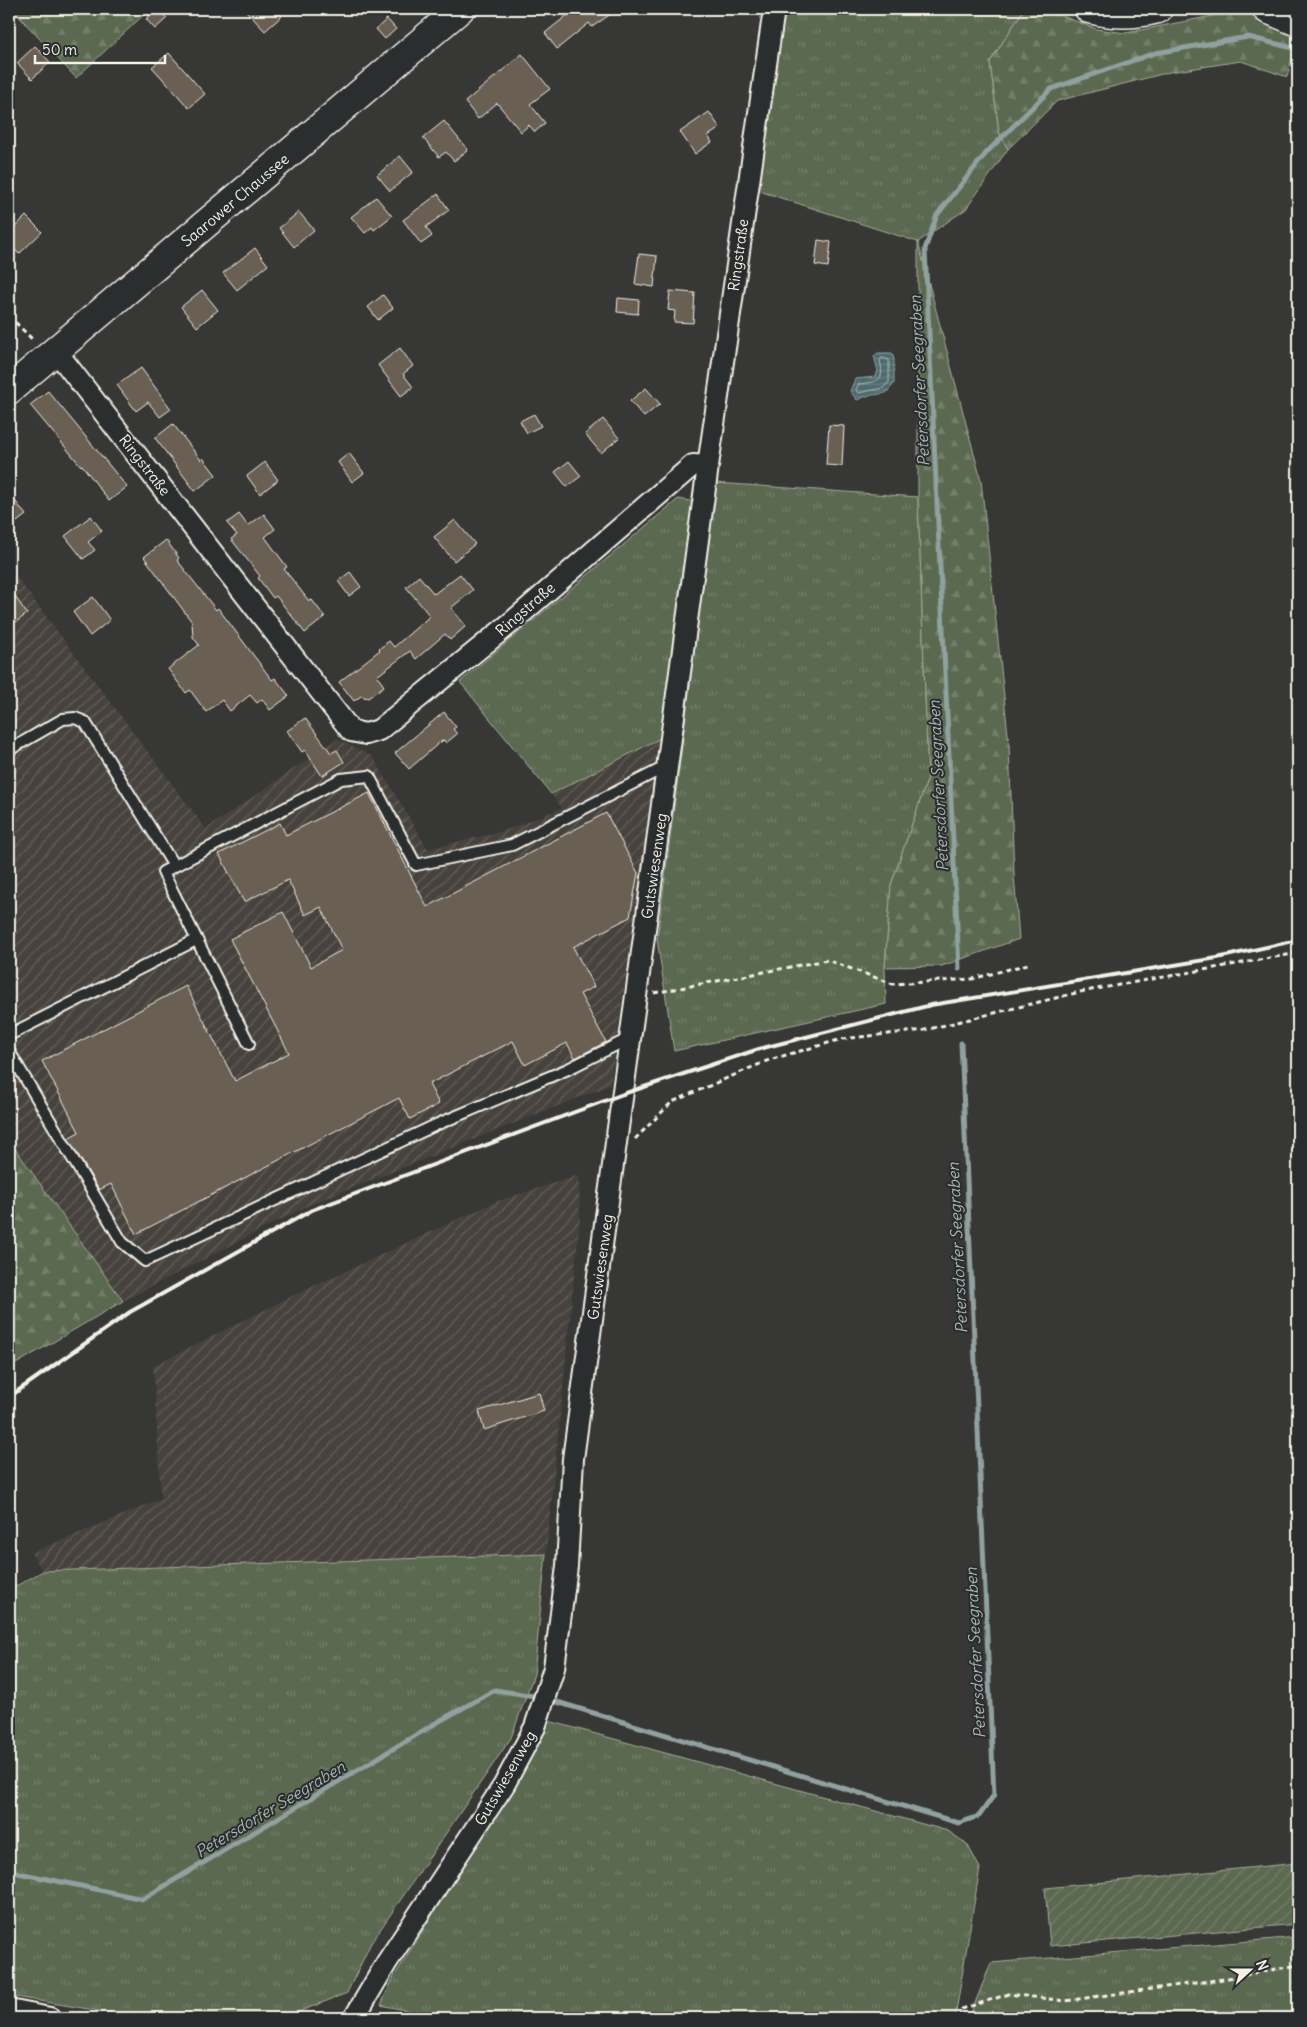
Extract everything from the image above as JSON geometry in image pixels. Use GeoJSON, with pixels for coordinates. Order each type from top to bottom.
{"type":"FeatureCollection","features":[{"type":"Feature","properties":{"kind":"main road","name":"Saarower Chaussee"},"geometry":{"type":"LineString","coordinates":[[9,390],[460,9]]}},
{"type":"Feature","properties":{"kind":"main road"},"geometry":{"type":"LineString","coordinates":[[1089,9],[1116,13],[1141,13],[1158,9]]}},
{"type":"Feature","properties":{"kind":"main road"},"geometry":{"type":"LineString","coordinates":[[1267,9],[1298,22]]}},
{"type":"Feature","properties":{"kind":"street","name":"Ringstraße"},"geometry":{"type":"LineString","coordinates":[[53,354],[351,731],[366,734],[379,730],[513,621],[693,465],[708,466],[774,9]]}},
{"type":"Feature","properties":{"kind":"street","name":"Gutswiesenweg"},"geometry":{"type":"LineString","coordinates":[[352,2018],[504,1785],[535,1727],[554,1668],[568,1566],[574,1459],[708,466]]}},
{"type":"Feature","properties":{"kind":"street"},"geometry":{"type":"LineString","coordinates":[[9,2010],[50,2018]]}},
{"type":"Feature","properties":{"kind":"lane"},"geometry":{"type":"LineString","coordinates":[[9,750],[63,719],[75,718],[84,722],[174,866]]}},
{"type":"Feature","properties":{"kind":"lane"},"geometry":{"type":"LineString","coordinates":[[249,1044],[162,872],[341,780],[370,776],[416,864],[512,845],[668,766]]}},
{"type":"Feature","properties":{"kind":"lane"},"geometry":{"type":"LineString","coordinates":[[9,1035],[196,940]]}},
{"type":"Feature","properties":{"kind":"lane"},"geometry":{"type":"LineString","coordinates":[[9,1051],[122,1242],[145,1261],[438,1124],[568,1069],[631,1038]]}},
{"type":"Feature","properties":{"kind":"path"},"geometry":{"type":"LineString","coordinates":[[9,316],[53,354]]}},
{"type":"Feature","properties":{"kind":"path"},"geometry":{"type":"LineString","coordinates":[[614,1161],[672,1102],[769,1060],[842,1039],[925,1030],[1080,992],[1298,952]]}},
{"type":"Feature","properties":{"kind":"path"},"geometry":{"type":"LineString","coordinates":[[637,996],[827,960],[893,984],[972,978],[1028,964]]}},
{"type":"Feature","properties":{"kind":"path"},"geometry":{"type":"LineString","coordinates":[[959,2018],[962,2010],[1008,1994],[1065,2001],[1223,1980],[1298,1965]]}},
{"type":"Feature","properties":{"kind":"shaded area"},"geometry":{"type":"Polygon","coordinates":[[[15,575],[206,829],[337,739],[373,757],[428,849],[503,831],[562,808],[551,794],[661,738],[610,1085],[307,1206],[123,1301],[9,1140],[9,579],[15,575]]]}},
{"type":"Feature","properties":{"kind":"shaded area"},"geometry":{"type":"Polygon","coordinates":[[[579,1175],[580,1219],[546,1554],[43,1571],[31,1553],[161,1499],[153,1366],[290,1297],[495,1202],[579,1175]]]}},
{"type":"Feature","properties":{"kind":"green space"},"geometry":{"type":"Polygon","coordinates":[[[12,9],[150,9],[76,78],[12,9]]]}},
{"type":"Feature","properties":{"kind":"green space"},"geometry":{"type":"Polygon","coordinates":[[[780,9],[1024,9],[990,62],[999,132],[1008,149],[966,209],[918,242],[753,189],[780,9]]]}},
{"type":"Feature","properties":{"kind":"green space"},"geometry":{"type":"Polygon","coordinates":[[[1024,9],[1052,9],[1060,15],[1096,29],[1126,33],[1217,15],[1249,13],[1282,22],[1298,32],[1298,36],[1287,77],[1241,61],[1170,72],[1057,101],[1008,149],[999,132],[990,62],[1024,9]]]}},
{"type":"Feature","properties":{"kind":"green space"},"geometry":{"type":"Polygon","coordinates":[[[918,242],[981,480],[1009,744],[1014,874],[1019,939],[942,966],[885,967],[891,885],[928,778],[918,497],[918,242]]]}},
{"type":"Feature","properties":{"kind":"green space"},"geometry":{"type":"Polygon","coordinates":[[[716,483],[918,497],[928,778],[891,885],[885,967],[886,1004],[674,1051],[657,939],[716,483]]]}},
{"type":"Feature","properties":{"kind":"green space"},"geometry":{"type":"Polygon","coordinates":[[[678,499],[696,502],[661,738],[551,794],[460,682],[678,499]]]}},
{"type":"Feature","properties":{"kind":"green space"},"geometry":{"type":"Polygon","coordinates":[[[9,1140],[123,1301],[9,1368],[9,1140]]]}},
{"type":"Feature","properties":{"kind":"green space"},"geometry":{"type":"Polygon","coordinates":[[[546,1554],[534,1674],[511,1738],[371,1943],[347,1993],[283,2018],[143,2018],[9,1996],[9,1590],[43,1571],[546,1554]]]}},
{"type":"Feature","properties":{"kind":"green space"},"geometry":{"type":"Polygon","coordinates":[[[549,1721],[948,1831],[967,1844],[980,1868],[955,2018],[430,2018],[381,2005],[392,1980],[472,1851],[519,1780],[549,1721]]]}},
{"type":"Feature","properties":{"kind":"green space"},"geometry":{"type":"Polygon","coordinates":[[[1298,1863],[1298,1924],[1050,1946],[1045,1888],[1298,1863]]]}},
{"type":"Feature","properties":{"kind":"green space"},"geometry":{"type":"Polygon","coordinates":[[[1298,1937],[1298,2018],[969,2018],[991,1963],[1298,1937]]]}},
{"type":"Feature","properties":{"kind":"water"},"geometry":{"type":"Polygon","coordinates":[[[878,353],[892,353],[894,359],[894,384],[886,393],[867,396],[857,400],[850,391],[855,379],[875,377],[878,371],[874,356],[878,353]]]}},
{"type":"Feature","properties":{"kind":"building"},"geometry":{"type":"Polygon","coordinates":[[[157,9],[167,18],[155,29],[146,19],[157,9]]]}},
{"type":"Feature","properties":{"kind":"building"},"geometry":{"type":"Polygon","coordinates":[[[244,9],[276,9],[282,16],[265,31],[244,9]]]}},
{"type":"Feature","properties":{"kind":"building"},"geometry":{"type":"Polygon","coordinates":[[[575,9],[618,9],[592,27],[589,23],[557,49],[545,33],[575,9]]]}},
{"type":"Feature","properties":{"kind":"building"},"geometry":{"type":"Polygon","coordinates":[[[387,19],[396,29],[385,39],[376,29],[387,19]]]}},
{"type":"Feature","properties":{"kind":"building"},"geometry":{"type":"Polygon","coordinates":[[[35,46],[50,62],[32,79],[17,63],[35,46]]]}},
{"type":"Feature","properties":{"kind":"building"},"geometry":{"type":"Polygon","coordinates":[[[169,53],[205,94],[189,108],[152,67],[169,53]]]}},
{"type":"Feature","properties":{"kind":"building"},"geometry":{"type":"Polygon","coordinates":[[[522,54],[550,89],[530,104],[545,123],[535,132],[529,125],[521,132],[497,103],[478,119],[465,102],[522,54]]]}},
{"type":"Feature","properties":{"kind":"building"},"geometry":{"type":"Polygon","coordinates":[[[709,112],[720,128],[708,136],[712,142],[695,154],[680,132],[709,112]]]}},
{"type":"Feature","properties":{"kind":"building"},"geometry":{"type":"Polygon","coordinates":[[[444,121],[468,150],[454,161],[446,152],[439,157],[423,138],[444,121]]]}},
{"type":"Feature","properties":{"kind":"building"},"geometry":{"type":"Polygon","coordinates":[[[400,156],[413,172],[390,191],[377,175],[400,156]]]}},
{"type":"Feature","properties":{"kind":"building"},"geometry":{"type":"Polygon","coordinates":[[[438,194],[449,210],[426,227],[432,236],[421,244],[403,220],[438,194]]]}},
{"type":"Feature","properties":{"kind":"building"},"geometry":{"type":"Polygon","coordinates":[[[376,197],[392,216],[374,230],[372,227],[365,233],[351,217],[376,197]]]}},
{"type":"Feature","properties":{"kind":"building"},"geometry":{"type":"Polygon","coordinates":[[[299,212],[314,230],[294,247],[279,228],[299,212]]]}},
{"type":"Feature","properties":{"kind":"building"},"geometry":{"type":"Polygon","coordinates":[[[26,216],[42,232],[19,254],[9,243],[9,233],[26,216]]]}},
{"type":"Feature","properties":{"kind":"building"},"geometry":{"type":"Polygon","coordinates":[[[818,240],[831,242],[828,267],[815,265],[818,240]]]}},
{"type":"Feature","properties":{"kind":"building"},"geometry":{"type":"Polygon","coordinates":[[[255,248],[268,265],[237,290],[223,273],[255,248]]]}},
{"type":"Feature","properties":{"kind":"building"},"geometry":{"type":"Polygon","coordinates":[[[639,254],[657,256],[654,287],[635,284],[639,254]]]}},
{"type":"Feature","properties":{"kind":"building"},"geometry":{"type":"Polygon","coordinates":[[[202,290],[218,310],[197,327],[181,307],[202,290]]]}},
{"type":"Feature","properties":{"kind":"building"},"geometry":{"type":"Polygon","coordinates":[[[670,291],[695,293],[693,323],[674,322],[675,311],[668,310],[670,291]]]}},
{"type":"Feature","properties":{"kind":"building"},"geometry":{"type":"Polygon","coordinates":[[[383,295],[393,308],[378,320],[368,307],[383,295]]]}},
{"type":"Feature","properties":{"kind":"building"},"geometry":{"type":"Polygon","coordinates":[[[618,298],[639,300],[638,314],[617,312],[618,298]]]}},
{"type":"Feature","properties":{"kind":"building"},"geometry":{"type":"Polygon","coordinates":[[[400,348],[413,366],[403,374],[413,387],[401,396],[378,365],[400,348]]]}},
{"type":"Feature","properties":{"kind":"building"},"geometry":{"type":"Polygon","coordinates":[[[141,368],[171,409],[160,417],[148,402],[136,411],[117,385],[141,368]]]}},
{"type":"Feature","properties":{"kind":"building"},"geometry":{"type":"Polygon","coordinates":[[[646,388],[660,404],[644,417],[630,401],[646,388]]]}},
{"type":"Feature","properties":{"kind":"building"},"geometry":{"type":"Polygon","coordinates":[[[48,391],[127,487],[109,501],[82,465],[30,405],[48,391]]]}},
{"type":"Feature","properties":{"kind":"building"},"geometry":{"type":"Polygon","coordinates":[[[534,414],[541,426],[527,433],[520,421],[534,414]]]}},
{"type":"Feature","properties":{"kind":"building"},"geometry":{"type":"Polygon","coordinates":[[[603,419],[619,438],[601,453],[585,434],[603,419]]]}},
{"type":"Feature","properties":{"kind":"building"},"geometry":{"type":"Polygon","coordinates":[[[173,424],[201,460],[203,458],[216,475],[195,491],[155,438],[173,424]]]}},
{"type":"Feature","properties":{"kind":"building"},"geometry":{"type":"Polygon","coordinates":[[[829,425],[844,426],[842,466],[826,465],[829,425]]]}},
{"type":"Feature","properties":{"kind":"building"},"geometry":{"type":"Polygon","coordinates":[[[349,453],[364,473],[352,482],[338,462],[349,453]]]}},
{"type":"Feature","properties":{"kind":"building"},"geometry":{"type":"Polygon","coordinates":[[[569,461],[581,476],[567,487],[555,472],[569,461]]]}},
{"type":"Feature","properties":{"kind":"building"},"geometry":{"type":"Polygon","coordinates":[[[265,462],[278,480],[260,494],[247,476],[265,462]]]}},
{"type":"Feature","properties":{"kind":"building"},"geometry":{"type":"Polygon","coordinates":[[[9,493],[26,515],[9,528],[9,493]]]}},
{"type":"Feature","properties":{"kind":"building"},"geometry":{"type":"Polygon","coordinates":[[[239,514],[248,526],[264,514],[275,529],[265,537],[287,567],[284,569],[309,601],[312,600],[325,617],[305,633],[276,596],[273,598],[258,578],[260,576],[231,539],[237,535],[227,523],[239,514]]]}},
{"type":"Feature","properties":{"kind":"building"},"geometry":{"type":"Polygon","coordinates":[[[91,516],[102,531],[88,542],[95,550],[83,559],[65,536],[91,516]]]}},
{"type":"Feature","properties":{"kind":"building"},"geometry":{"type":"Polygon","coordinates":[[[455,520],[475,544],[454,561],[434,537],[455,520]]]}},
{"type":"Feature","properties":{"kind":"building"},"geometry":{"type":"Polygon","coordinates":[[[166,540],[179,558],[177,560],[216,610],[218,608],[272,680],[275,678],[289,696],[270,710],[262,699],[257,703],[250,695],[230,711],[222,700],[206,712],[190,690],[186,693],[168,669],[199,645],[193,637],[192,622],[144,557],[166,540]]]}},
{"type":"Feature","properties":{"kind":"building"},"geometry":{"type":"Polygon","coordinates":[[[350,572],[361,587],[349,596],[338,581],[350,572]]]}},
{"type":"Feature","properties":{"kind":"building"},"geometry":{"type":"Polygon","coordinates":[[[460,574],[473,590],[451,608],[466,626],[450,640],[445,634],[416,659],[410,651],[377,676],[384,686],[368,698],[361,696],[354,701],[339,682],[389,641],[394,647],[430,616],[406,587],[419,576],[434,594],[460,574]]]}},
{"type":"Feature","properties":{"kind":"building"},"geometry":{"type":"Polygon","coordinates":[[[9,588],[27,614],[9,627],[9,588]]]}},
{"type":"Feature","properties":{"kind":"building"},"geometry":{"type":"Polygon","coordinates":[[[93,597],[110,620],[90,636],[73,612],[93,597]]]}},
{"type":"Feature","properties":{"kind":"building"},"geometry":{"type":"Polygon","coordinates":[[[444,712],[456,727],[453,729],[457,734],[446,743],[444,740],[439,743],[409,769],[395,753],[444,712]]]}},
{"type":"Feature","properties":{"kind":"building"},"geometry":{"type":"Polygon","coordinates":[[[305,718],[331,753],[337,750],[344,762],[322,776],[305,750],[302,752],[287,731],[305,718]]]}},
{"type":"Feature","properties":{"kind":"building"},"geometry":{"type":"Polygon","coordinates":[[[369,793],[427,907],[606,813],[638,873],[630,917],[573,947],[594,987],[580,994],[606,1042],[575,1058],[567,1043],[525,1065],[513,1041],[429,1084],[439,1104],[410,1119],[399,1098],[136,1234],[111,1184],[99,1190],[68,1138],[79,1132],[42,1061],[186,986],[235,1081],[289,1053],[230,939],[283,912],[311,967],[342,950],[321,907],[305,915],[288,880],[244,902],[219,854],[280,823],[286,835],[369,793]]]}},
{"type":"Feature","properties":{"kind":"building"},"geometry":{"type":"Polygon","coordinates":[[[539,1393],[544,1411],[484,1430],[479,1411],[539,1393]]]}},
{"type":"Feature","properties":{"kind":"waterway","name":"Petersdorfer Seegraben"},"geometry":{"type":"LineString","coordinates":[[959,969],[925,249],[937,215],[987,152],[1051,89],[1155,53],[1248,37],[1293,48]]}},
{"type":"Feature","properties":{"kind":"waterway","name":"Petersdorfer Seegraben"},"geometry":{"type":"LineString","coordinates":[[557,1702],[959,1823],[979,1816],[994,1795],[961,1043]]}},
{"type":"Feature","properties":{"kind":"waterway","name":"Petersdorfer Seegraben"},"geometry":{"type":"LineString","coordinates":[[9,1871],[143,1899],[436,1723],[495,1690],[534,1696]]}},
{"type":"Feature","properties":{"kind":"railway"},"geometry":{"type":"LineString","coordinates":[[9,1397],[130,1312],[312,1210],[623,1094],[759,1049],[931,1005],[1217,958],[1298,940]]}}]}
